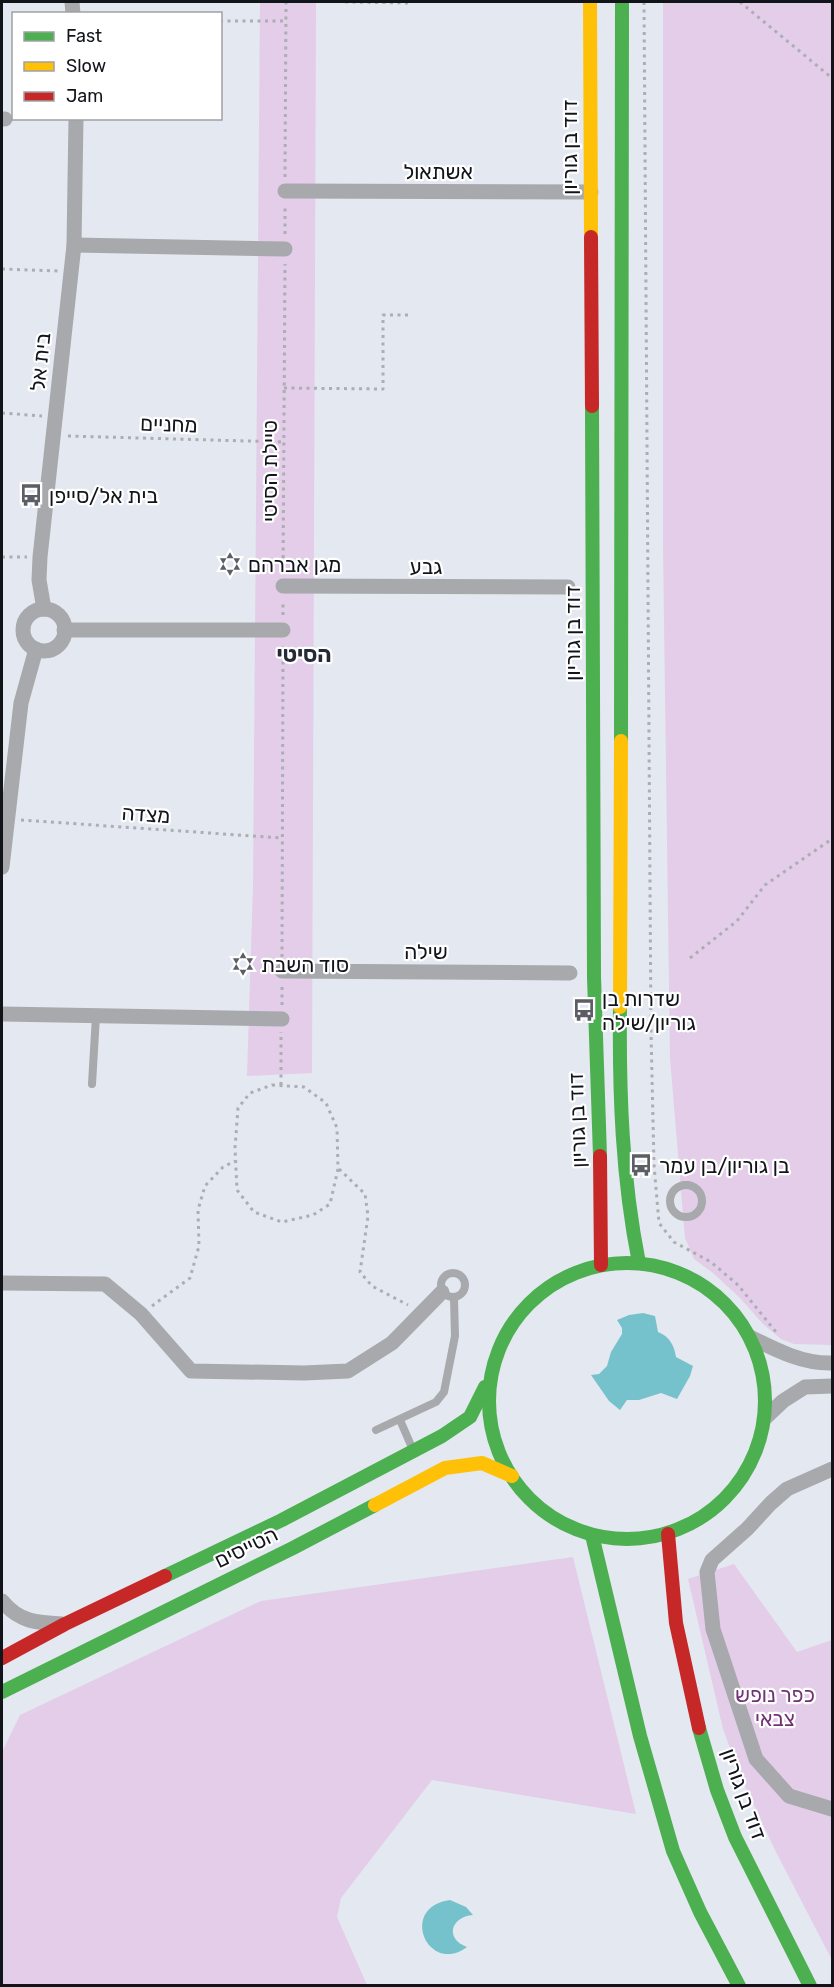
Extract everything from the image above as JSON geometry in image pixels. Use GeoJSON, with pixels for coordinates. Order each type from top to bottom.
{"type":"FeatureCollection","features":[{"type":"Feature","properties":{"kind":"main road","name":"דוד בן גוריון"},"geometry":{"type":"LineString","coordinates":[[590,2],[594,977],[601,1265]]}},
{"type":"Feature","properties":{"kind":"main road","name":"דוד בן גוריון"},"geometry":{"type":"LineString","coordinates":[[622,2],[621,977],[618,1075],[630,1225],[639,1263]]}},
{"type":"Feature","properties":{"kind":"main road"},"geometry":{"type":"LineString","coordinates":[[639,1263],[666,1269],[693,1280],[715,1294],[735,1315],[750,1337],[765,1391],[765,1418],[759,1444],[749,1468],[734,1490],[715,1509],[693,1524],[668,1534],[640,1539],[614,1539],[592,1535],[561,1522],[537,1506],[518,1487],[494,1440],[487,1414],[488,1381],[505,1334],[520,1312],[539,1294],[561,1279],[601,1265],[639,1263]]}},
{"type":"Feature","properties":{"kind":"main road","name":"הטייסים"},"geometry":{"type":"LineString","coordinates":[[2,1658],[65,1624],[282,1520],[442,1436],[470,1416],[488,1381]]}},
{"type":"Feature","properties":{"kind":"main road","name":"הטייסים"},"geometry":{"type":"LineString","coordinates":[[2,1692],[283,1553],[445,1468],[482,1463],[512,1476]]}},
{"type":"Feature","properties":{"kind":"main road","name":"דוד בן גוריון"},"geometry":{"type":"LineString","coordinates":[[668,1534],[676,1623],[698,1726],[717,1790],[735,1837],[810,1986]]}},
{"type":"Feature","properties":{"kind":"main road"},"geometry":{"type":"LineString","coordinates":[[592,1535],[648,1769],[679,1867],[716,1945],[739,1986]]}},
{"type":"Feature","properties":{"kind":"street","name":"בית אל"},"geometry":{"type":"LineString","coordinates":[[44,609],[39,580],[40,557],[72,271],[76,120]]}},
{"type":"Feature","properties":{"kind":"street","name":"אשתאול"},"geometry":{"type":"LineString","coordinates":[[285,191],[591,192]]}},
{"type":"Feature","properties":{"kind":"street"},"geometry":{"type":"LineString","coordinates":[[74,245],[285,249]]}},
{"type":"Feature","properties":{"kind":"street","name":"גבע"},"geometry":{"type":"LineString","coordinates":[[283,586],[568,587]]}},
{"type":"Feature","properties":{"kind":"street"},"geometry":{"type":"LineString","coordinates":[[44,609],[60,617],[64,630],[63,636],[55,647],[49,650],[36,649],[25,639],[23,626],[30,613],[44,609]]}},
{"type":"Feature","properties":{"kind":"street"},"geometry":{"type":"LineString","coordinates":[[64,630],[283,630]]}},
{"type":"Feature","properties":{"kind":"street"},"geometry":{"type":"LineString","coordinates":[[2,867],[21,704],[36,649]]}},
{"type":"Feature","properties":{"kind":"street","name":"שילה"},"geometry":{"type":"LineString","coordinates":[[282,971],[570,974]]}},
{"type":"Feature","properties":{"kind":"street"},"geometry":{"type":"LineString","coordinates":[[2,1014],[282,1020]]}},
{"type":"Feature","properties":{"kind":"street"},"geometry":{"type":"LineString","coordinates":[[2,1283],[105,1284],[141,1314],[191,1371],[304,1373],[348,1371],[392,1343],[422,1313],[448,1295]]}},
{"type":"Feature","properties":{"kind":"street"},"geometry":{"type":"LineString","coordinates":[[750,1337],[781,1353],[818,1364],[832,1363]]}},
{"type":"Feature","properties":{"kind":"street"},"geometry":{"type":"LineString","coordinates":[[765,1418],[783,1401],[804,1387],[832,1386]]}},
{"type":"Feature","properties":{"kind":"street"},"geometry":{"type":"LineString","coordinates":[[832,1469],[787,1489],[712,1560],[707,1572],[713,1629],[756,1760],[789,1796],[832,1809]]}},
{"type":"Feature","properties":{"kind":"street"},"geometry":{"type":"LineString","coordinates":[[2,1601],[9,1611],[35,1623],[65,1624]]}},
{"type":"Feature","properties":{"kind":"lane"},"geometry":{"type":"LineString","coordinates":[[92,1084],[96,1016]]}},
{"type":"Feature","properties":{"kind":"lane"},"geometry":{"type":"LineString","coordinates":[[691,1185],[701,1193],[702,1204],[696,1214],[680,1216],[672,1208],[670,1198],[678,1186],[691,1185]]}},
{"type":"Feature","properties":{"kind":"lane"},"geometry":{"type":"LineString","coordinates":[[376,1430],[436,1402],[444,1392],[455,1336],[448,1295]]}},
{"type":"Feature","properties":{"kind":"lane"},"geometry":{"type":"LineString","coordinates":[[400,1420],[414,1451]]}},
{"type":"Feature","properties":{"kind":"path","name":"טיילת הסיטי"},"geometry":{"type":"LineString","coordinates":[[281,1086],[286,2]]}},
{"type":"Feature","properties":{"kind":"path"},"geometry":{"type":"LineString","coordinates":[[345,2],[411,2]]}},
{"type":"Feature","properties":{"kind":"path"},"geometry":{"type":"LineString","coordinates":[[644,2],[651,1020],[654,1165],[659,1222],[674,1242],[711,1262],[738,1285],[780,1336]]}},
{"type":"Feature","properties":{"kind":"path"},"geometry":{"type":"LineString","coordinates":[[740,2],[832,78]]}},
{"type":"Feature","properties":{"kind":"path"},"geometry":{"type":"LineString","coordinates":[[222,21],[286,21]]}},
{"type":"Feature","properties":{"kind":"path"},"geometry":{"type":"LineString","coordinates":[[2,269],[72,271]]}},
{"type":"Feature","properties":{"kind":"path"},"geometry":{"type":"LineString","coordinates":[[284,388],[383,389],[383,315],[409,315]]}},
{"type":"Feature","properties":{"kind":"path"},"geometry":{"type":"LineString","coordinates":[[2,414],[55,417]]}},
{"type":"Feature","properties":{"kind":"path","name":"מחניים"},"geometry":{"type":"LineString","coordinates":[[54,435],[284,442]]}},
{"type":"Feature","properties":{"kind":"path"},"geometry":{"type":"LineString","coordinates":[[2,557],[40,557]]}},
{"type":"Feature","properties":{"kind":"path","name":"מצדה"},"geometry":{"type":"LineString","coordinates":[[8,819],[282,838]]}},
{"type":"Feature","properties":{"kind":"path"},"geometry":{"type":"LineString","coordinates":[[690,958],[737,921],[765,885],[832,839]]}},
{"type":"Feature","properties":{"kind":"path"},"geometry":{"type":"LineString","coordinates":[[272,1085],[281,1086],[304,1087],[326,1102],[337,1128],[338,1169],[330,1204],[313,1215],[282,1222],[254,1212],[237,1190],[235,1161],[238,1108],[250,1093],[272,1085]]}},
{"type":"Feature","properties":{"kind":"path"},"geometry":{"type":"LineString","coordinates":[[141,1314],[190,1278],[199,1246],[198,1210],[205,1186],[223,1167],[235,1161]]}},
{"type":"Feature","properties":{"kind":"path"},"geometry":{"type":"LineString","coordinates":[[338,1169],[365,1194],[368,1215],[360,1272],[372,1286],[422,1313]]}},
{"type":"Feature","properties":{"kind":"green space"},"geometry":{"type":"Polygon","coordinates":[[[260,2],[316,2],[312,1073],[247,1076],[253,887],[260,2]]]}},
{"type":"Feature","properties":{"kind":"green space"},"geometry":{"type":"Polygon","coordinates":[[[663,2],[832,2],[832,1345],[794,1344],[781,1339],[713,1273],[694,1259],[685,1238],[670,1058],[663,547],[663,2]]]}},
{"type":"Feature","properties":{"kind":"green space"},"geometry":{"type":"Polygon","coordinates":[[[573,1557],[636,1814],[432,1780],[341,1898],[337,1917],[367,1985],[2,1985],[2,1752],[20,1715],[261,1601],[573,1557]]]}},
{"type":"Feature","properties":{"kind":"green space","name":"כפר נופש צבאי"},"geometry":{"type":"Polygon","coordinates":[[[734,1564],[797,1652],[832,1640],[832,1960],[741,1778],[723,1729],[688,1579],[734,1564]]]}},
{"type":"Feature","properties":{"kind":"water"},"geometry":{"type":"Polygon","coordinates":[[[643,1313],[655,1316],[658,1332],[671,1342],[676,1357],[693,1366],[677,1399],[661,1393],[639,1400],[627,1400],[620,1410],[609,1401],[591,1375],[599,1374],[607,1366],[611,1352],[622,1334],[622,1328],[617,1320],[643,1313]]]}},
{"type":"Feature","properties":{"kind":"water"},"geometry":{"type":"Polygon","coordinates":[[[450,1900],[466,1907],[473,1915],[455,1924],[453,1934],[455,1939],[467,1947],[453,1954],[441,1953],[431,1947],[424,1937],[422,1926],[425,1914],[434,1905],[450,1900]]]}},
{"type":"Feature","properties":{"kind":"traffic: fast"},"geometry":{"type":"LineString","coordinates":[[621,741],[622,2]]}},
{"type":"Feature","properties":{"kind":"traffic: fast"},"geometry":{"type":"LineString","coordinates":[[592,406],[594,977],[600,1156]]}},
{"type":"Feature","properties":{"kind":"traffic: fast"},"geometry":{"type":"LineString","coordinates":[[620,1007],[620,1071],[625,1167],[639,1263]]}},
{"type":"Feature","properties":{"kind":"traffic: fast"},"geometry":{"type":"LineString","coordinates":[[627,1263],[654,1266],[680,1273],[704,1286],[725,1303],[742,1324],[755,1348],[762,1374],[765,1401],[762,1428],[755,1454],[742,1478],[725,1499],[704,1516],[680,1529],[654,1536],[627,1539],[600,1536],[574,1529],[550,1516],[529,1499],[512,1478],[499,1454],[492,1428],[489,1401],[492,1374],[499,1348],[512,1324],[529,1303],[550,1286],[574,1273],[600,1266],[627,1263]]}},
{"type":"Feature","properties":{"kind":"traffic: fast"},"geometry":{"type":"LineString","coordinates":[[165,1576],[282,1520],[442,1436],[470,1417],[485,1387]]}},
{"type":"Feature","properties":{"kind":"traffic: fast"},"geometry":{"type":"LineString","coordinates":[[2,1692],[375,1505]]}},
{"type":"Feature","properties":{"kind":"traffic: fast"},"geometry":{"type":"LineString","coordinates":[[592,1535],[640,1736],[673,1851],[700,1912],[739,1986]]}},
{"type":"Feature","properties":{"kind":"traffic: fast"},"geometry":{"type":"LineString","coordinates":[[699,1728],[717,1790],[735,1837],[810,1986]]}},
{"type":"Feature","properties":{"kind":"traffic: slow"},"geometry":{"type":"LineString","coordinates":[[590,2],[591,237]]}},
{"type":"Feature","properties":{"kind":"traffic: slow"},"geometry":{"type":"LineString","coordinates":[[620,1007],[621,741]]}},
{"type":"Feature","properties":{"kind":"traffic: slow"},"geometry":{"type":"LineString","coordinates":[[375,1505],[445,1468],[482,1463],[512,1476]]}},
{"type":"Feature","properties":{"kind":"traffic: jam"},"geometry":{"type":"LineString","coordinates":[[591,237],[592,406]]}},
{"type":"Feature","properties":{"kind":"traffic: jam"},"geometry":{"type":"LineString","coordinates":[[600,1156],[601,1265]]}},
{"type":"Feature","properties":{"kind":"traffic: jam"},"geometry":{"type":"LineString","coordinates":[[668,1534],[676,1623],[699,1728]]}},
{"type":"Feature","properties":{"kind":"traffic: jam"},"geometry":{"type":"LineString","coordinates":[[2,1658],[65,1624],[165,1576]]}},
{"type":"Feature","properties":{"kind":"place","name":"בית אל/סייפן"},"geometry":{"type":"Point","coordinates":[31,495]}},
{"type":"Feature","properties":{"kind":"place","name":"מגן אברהם"},"geometry":{"type":"Point","coordinates":[230,564]}},
{"type":"Feature","properties":{"kind":"place","name":"סוד השבת"},"geometry":{"type":"Point","coordinates":[243,964]}},
{"type":"Feature","properties":{"kind":"place","name":"שדרות בן גוריון/שילה"},"geometry":{"type":"Point","coordinates":[584,1010]}},
{"type":"Feature","properties":{"kind":"place","name":"בן גוריון/בן עמר"},"geometry":{"type":"Point","coordinates":[641,1165]}},
{"type":"Feature","properties":{"kind":"district","name":"הסיטי"},"geometry":{"type":"Point","coordinates":[304,654]}}]}
